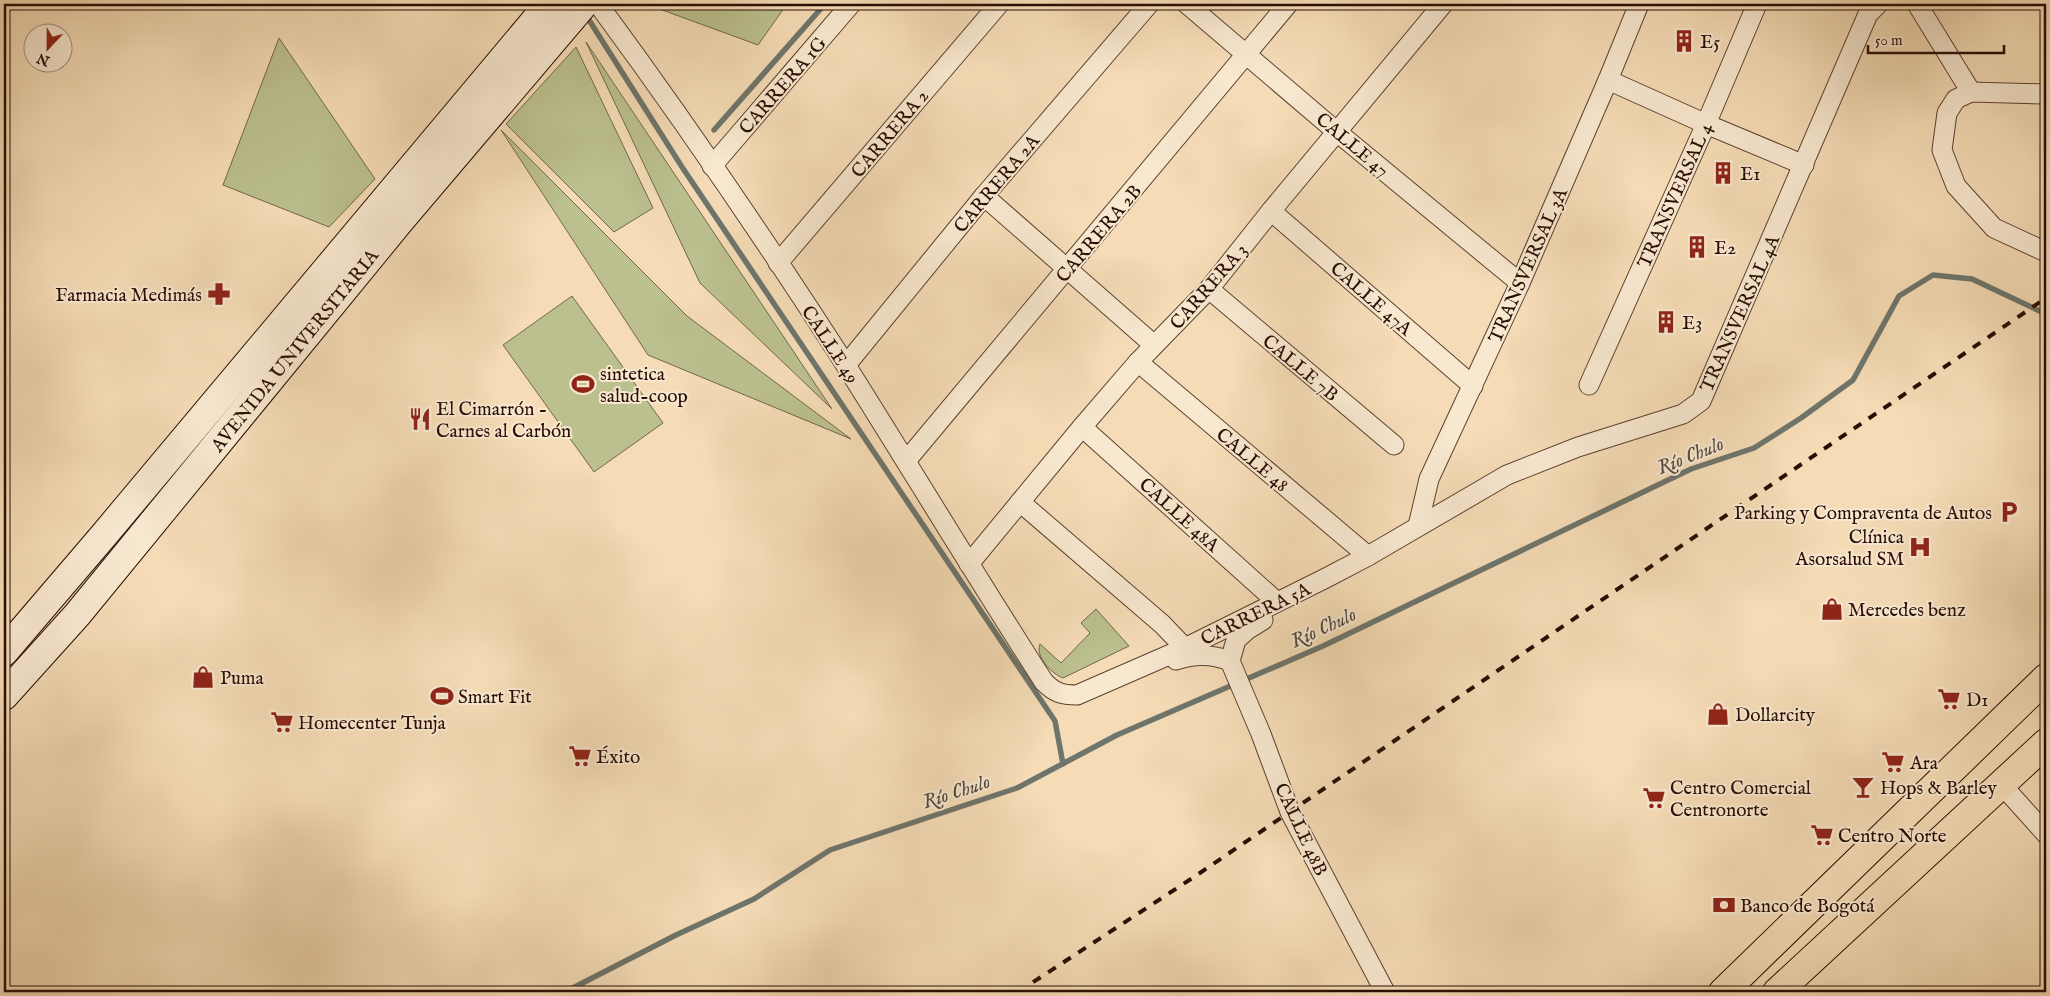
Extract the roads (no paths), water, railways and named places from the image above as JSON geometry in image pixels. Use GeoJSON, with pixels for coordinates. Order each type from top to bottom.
{"type":"FeatureCollection","features":[{"type":"Feature","properties":{"kind":"main road","name":"AVENIDA UNIVERSITARIA"},"geometry":{"type":"LineString","coordinates":[[4,652],[549,4]]}},
{"type":"Feature","properties":{"kind":"main road","name":"AVENIDA UNIVERSITARIA"},"geometry":{"type":"LineString","coordinates":[[4,696],[77,615],[383,241],[584,4]]}},
{"type":"Feature","properties":{"kind":"main road"},"geometry":{"type":"LineString","coordinates":[[1723,992],[2046,678]]}},
{"type":"Feature","properties":{"kind":"main road"},"geometry":{"type":"LineString","coordinates":[[1778,992],[2046,743]]}},
{"type":"Feature","properties":{"kind":"street","name":"CALLE 49"},"geometry":{"type":"LineString","coordinates":[[598,4],[679,114],[846,365],[969,564],[1044,682],[1052,691]]}},
{"type":"Feature","properties":{"kind":"street","name":"CARRERA 1G"},"geometry":{"type":"LineString","coordinates":[[712,166],[851,4]]}},
{"type":"Feature","properties":{"kind":"street","name":"CARRERA 2"},"geometry":{"type":"LineString","coordinates":[[778,263],[999,4]]}},
{"type":"Feature","properties":{"kind":"street","name":"CARRERA 2A"},"geometry":{"type":"LineString","coordinates":[[846,365],[984,196],[1149,4]]}},
{"type":"Feature","properties":{"kind":"street","name":"CALLE 47"},"geometry":{"type":"LineString","coordinates":[[1186,4],[1520,283]]}},
{"type":"Feature","properties":{"kind":"street","name":"CARRERA 2B"},"geometry":{"type":"LineString","coordinates":[[906,461],[1288,4]]}},
{"type":"Feature","properties":{"kind":"street","name":"CARRERA 3"},"geometry":{"type":"LineString","coordinates":[[969,564],[1082,426],[1138,362],[1209,289],[1271,211],[1443,4]]}},
{"type":"Feature","properties":{"kind":"street","name":"TRANSVERSAL 3A"},"geometry":{"type":"LineString","coordinates":[[1418,526],[1429,478],[1520,283],[1639,4]]}},
{"type":"Feature","properties":{"kind":"street","name":"TRANSVERSAL 4"},"geometry":{"type":"LineString","coordinates":[[1589,385],[1706,124],[1757,4]]}},
{"type":"Feature","properties":{"kind":"street","name":"TRANSVERSAL 4A"},"geometry":{"type":"LineString","coordinates":[[1450,507],[1507,475],[1578,447],[1683,414],[1701,401],[1868,14],[1878,4]]}},
{"type":"Feature","properties":{"kind":"street"},"geometry":{"type":"LineString","coordinates":[[1916,4],[1970,92]]}},
{"type":"Feature","properties":{"kind":"street"},"geometry":{"type":"LineString","coordinates":[[1608,80],[1804,165]]}},
{"type":"Feature","properties":{"kind":"street"},"geometry":{"type":"LineString","coordinates":[[2046,94],[1970,92],[1956,99],[1947,113],[1942,150],[1956,186],[1994,228],[2046,252]]}},
{"type":"Feature","properties":{"kind":"street"},"geometry":{"type":"LineString","coordinates":[[984,196],[1154,345]]}},
{"type":"Feature","properties":{"kind":"street","name":"CALLE 47A"},"geometry":{"type":"LineString","coordinates":[[1271,211],[1473,386]]}},
{"type":"Feature","properties":{"kind":"street","name":"CALLE 7B"},"geometry":{"type":"LineString","coordinates":[[1209,289],[1394,445]]}},
{"type":"Feature","properties":{"kind":"street","name":"CALLE 48"},"geometry":{"type":"LineString","coordinates":[[1138,362],[1368,556]]}},
{"type":"Feature","properties":{"kind":"street","name":"CALLE 48A"},"geometry":{"type":"LineString","coordinates":[[1082,426],[1277,602]]}},
{"type":"Feature","properties":{"kind":"street"},"geometry":{"type":"LineString","coordinates":[[1020,502],[1162,624],[1185,648]]}},
{"type":"Feature","properties":{"kind":"street","name":"CARRERA 5A"},"geometry":{"type":"LineString","coordinates":[[1052,691],[1064,695],[1079,694],[1185,648],[1368,556],[1450,507]]}},
{"type":"Feature","properties":{"kind":"street"},"geometry":{"type":"LineString","coordinates":[[1079,694],[1094,693],[1136,679],[1178,659],[1197,655],[1212,655],[1230,661],[1236,640],[1247,630],[1287,606],[1326,578]]}},
{"type":"Feature","properties":{"kind":"street","name":"CALLE 48B"},"geometry":{"type":"LineString","coordinates":[[1230,661],[1255,718],[1290,812],[1385,992]]}},
{"type":"Feature","properties":{"kind":"street"},"geometry":{"type":"LineString","coordinates":[[2002,785],[2046,834]]}},
{"type":"Feature","properties":{"kind":"waterway"},"geometry":{"type":"LineString","coordinates":[[714,130],[825,4]]}},
{"type":"Feature","properties":{"kind":"waterway"},"geometry":{"type":"LineString","coordinates":[[589,20],[682,167],[1055,721],[1063,764]]}},
{"type":"Feature","properties":{"kind":"waterway","name":"Río Chulo"},"geometry":{"type":"LineString","coordinates":[[565,992],[676,935],[754,899],[830,850],[1017,788],[1117,735],[1323,646],[1691,469],[1754,448],[1801,418],[1853,380],[1899,296],[1933,275],[1972,279],[2046,314]]}},
{"type":"Feature","properties":{"kind":"railway"},"geometry":{"type":"LineString","coordinates":[[1018,992],[1194,877],[2046,298]]}},
{"type":"Feature","properties":{"kind":"place","name":"E5"},"geometry":{"type":"Point","coordinates":[1684,41]}},
{"type":"Feature","properties":{"kind":"place","name":"E1"},"geometry":{"type":"Point","coordinates":[1723,173]}},
{"type":"Feature","properties":{"kind":"place","name":"E2"},"geometry":{"type":"Point","coordinates":[1697,247]}},
{"type":"Feature","properties":{"kind":"place","name":"Farmacia Medimás"},"geometry":{"type":"Point","coordinates":[219,294]}},
{"type":"Feature","properties":{"kind":"place","name":"E3"},"geometry":{"type":"Point","coordinates":[1666,322]}},
{"type":"Feature","properties":{"kind":"place","name":"sintetica salud-coop"},"geometry":{"type":"Point","coordinates":[583,384]}},
{"type":"Feature","properties":{"kind":"place","name":"El Cimarrón - Carnes al Carbón"},"geometry":{"type":"Point","coordinates":[420,419]}},
{"type":"Feature","properties":{"kind":"place","name":"Parking y Compraventa de Autos"},"geometry":{"type":"Point","coordinates":[2009,512]}},
{"type":"Feature","properties":{"kind":"place","name":"Clínica Asorsalud SM"},"geometry":{"type":"Point","coordinates":[1920,547]}},
{"type":"Feature","properties":{"kind":"place","name":"Mercedes benz"},"geometry":{"type":"Point","coordinates":[1832,609]}},
{"type":"Feature","properties":{"kind":"place","name":"Puma"},"geometry":{"type":"Point","coordinates":[203,677]}},
{"type":"Feature","properties":{"kind":"place","name":"Smart Fit"},"geometry":{"type":"Point","coordinates":[442,696]}},
{"type":"Feature","properties":{"kind":"place","name":"D1"},"geometry":{"type":"Point","coordinates":[1949,699]}},
{"type":"Feature","properties":{"kind":"place","name":"Dollarcity"},"geometry":{"type":"Point","coordinates":[1718,714]}},
{"type":"Feature","properties":{"kind":"place","name":"Homecenter Tunja"},"geometry":{"type":"Point","coordinates":[282,722]}},
{"type":"Feature","properties":{"kind":"place","name":"Éxito"},"geometry":{"type":"Point","coordinates":[580,756]}},
{"type":"Feature","properties":{"kind":"place","name":"Ara"},"geometry":{"type":"Point","coordinates":[1893,762]}},
{"type":"Feature","properties":{"kind":"place","name":"Hops & Barley"},"geometry":{"type":"Point","coordinates":[1863,787]}},
{"type":"Feature","properties":{"kind":"place","name":"Centro Comercial Centronorte"},"geometry":{"type":"Point","coordinates":[1654,798]}},
{"type":"Feature","properties":{"kind":"place","name":"Centro Norte"},"geometry":{"type":"Point","coordinates":[1822,835]}},
{"type":"Feature","properties":{"kind":"place","name":"Banco de Bogotá"},"geometry":{"type":"Point","coordinates":[1724,905]}}]}
